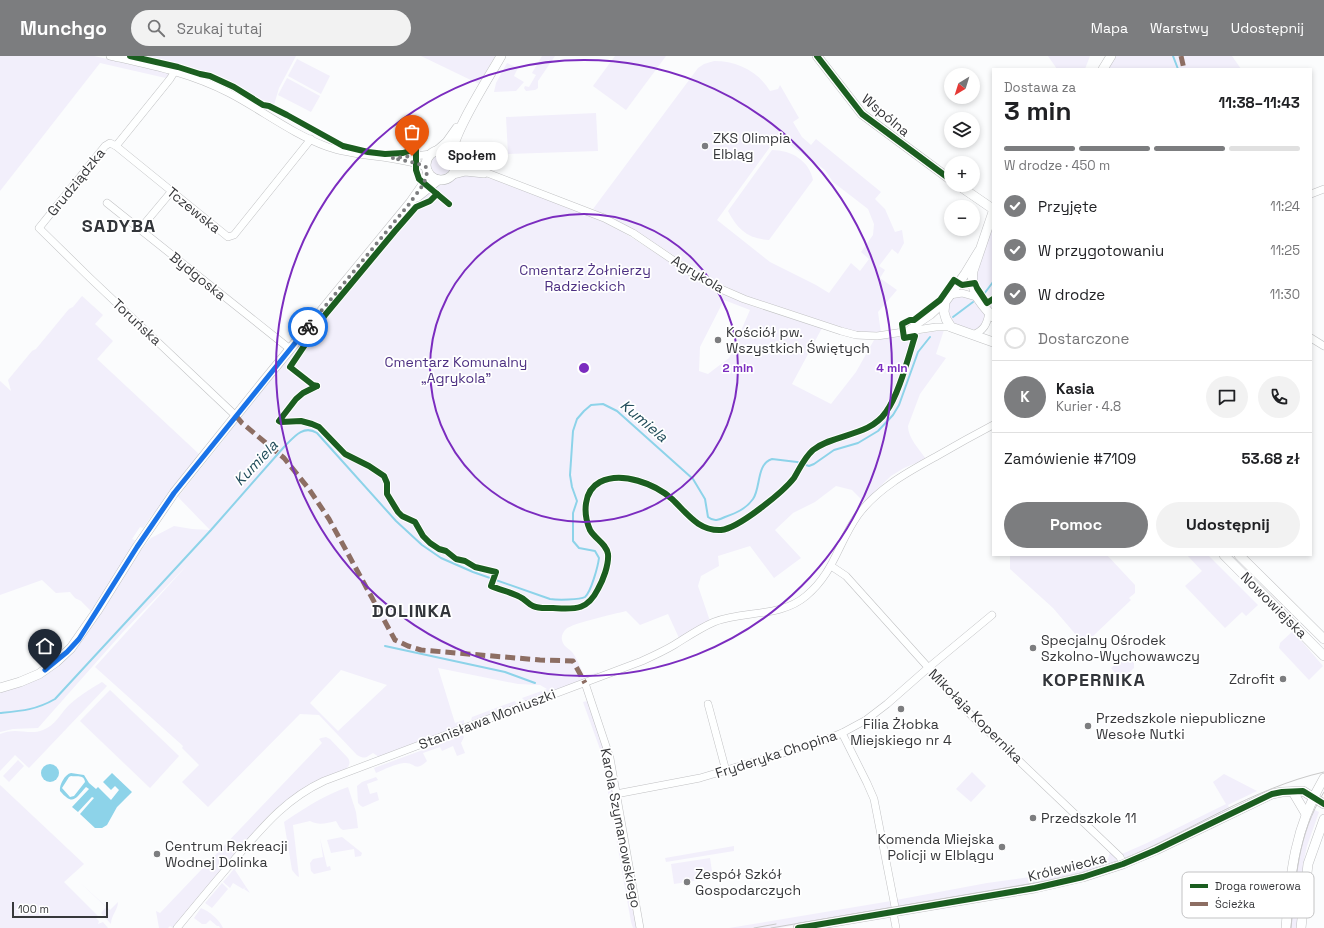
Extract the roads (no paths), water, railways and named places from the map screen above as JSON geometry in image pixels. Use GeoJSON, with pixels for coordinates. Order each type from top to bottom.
{"type":"FeatureCollection","features":[{"type":"Feature","properties":{"kind":"street"},"geometry":{"type":"LineString","coordinates":[[110,56],[175,71],[212,84],[311,140],[355,154],[392,158],[416,163],[427,170],[433,178],[438,180],[447,179],[453,175],[456,168],[453,147],[464,119]]}},
{"type":"Feature","properties":{"kind":"street"},"geometry":{"type":"LineString","coordinates":[[0,688],[39,674],[60,659],[71,648],[86,628],[137,547],[186,478],[410,203],[424,183],[427,170],[427,159],[447,142],[464,119],[501,56]]}},
{"type":"Feature","properties":{"kind":"street","name":"Wspólna"},"geometry":{"type":"LineString","coordinates":[[817,56],[862,114],[944,175]]}},
{"type":"Feature","properties":{"kind":"street"},"geometry":{"type":"LineString","coordinates":[[1104,68],[1111,56]]}},
{"type":"Feature","properties":{"kind":"street","name":"Grudziądzka"},"geometry":{"type":"LineString","coordinates":[[39,228],[105,146],[110,143],[116,146],[170,80],[175,71]]}},
{"type":"Feature","properties":{"kind":"street","name":"Tczewska"},"geometry":{"type":"LineString","coordinates":[[116,146],[227,236],[232,236],[311,140]]}},
{"type":"Feature","properties":{"kind":"street"},"geometry":{"type":"LineString","coordinates":[[392,158],[447,151],[454,158]]}},
{"type":"Feature","properties":{"kind":"street","name":"Agrykola"},"geometry":{"type":"LineString","coordinates":[[454,158],[586,210],[619,226],[650,244],[698,277],[734,295],[828,327],[856,334],[877,336],[936,327],[951,328]]}},
{"type":"Feature","properties":{"kind":"street","name":"Agrykola"},"geometry":{"type":"LineString","coordinates":[[453,175],[460,172],[473,172],[500,177]]}},
{"type":"Feature","properties":{"kind":"street"},"geometry":{"type":"LineString","coordinates":[[410,203],[438,180]]}},
{"type":"Feature","properties":{"kind":"street"},"geometry":{"type":"LineString","coordinates":[[1312,194],[1324,189]]}},
{"type":"Feature","properties":{"kind":"street"},"geometry":{"type":"LineString","coordinates":[[140,229],[171,192]]}},
{"type":"Feature","properties":{"kind":"street"},"geometry":{"type":"LineString","coordinates":[[968,192],[992,208]]}},
{"type":"Feature","properties":{"kind":"street","name":"Bydgoska"},"geometry":{"type":"LineString","coordinates":[[107,203],[290,349]]}},
{"type":"Feature","properties":{"kind":"street"},"geometry":{"type":"LineString","coordinates":[[972,335],[985,327],[991,315],[976,297],[972,284],[972,278],[979,251],[992,215]]}},
{"type":"Feature","properties":{"kind":"street","name":"Toruńska"},"geometry":{"type":"LineString","coordinates":[[39,228],[236,416]]}},
{"type":"Feature","properties":{"kind":"street"},"geometry":{"type":"LineString","coordinates":[[979,251],[947,298],[944,316],[951,328],[992,342]]}},
{"type":"Feature","properties":{"kind":"street"},"geometry":{"type":"LineString","coordinates":[[947,298],[962,293],[976,297]]}},
{"type":"Feature","properties":{"kind":"street","name":"Agrykola"},"geometry":{"type":"LineString","coordinates":[[907,331],[931,315],[947,298]]}},
{"type":"Feature","properties":{"kind":"street"},"geometry":{"type":"LineString","coordinates":[[1312,339],[1324,346]]}},
{"type":"Feature","properties":{"kind":"street","name":"Stanisława Moniuszki"},"geometry":{"type":"LineString","coordinates":[[177,928],[263,826],[286,804],[304,791],[329,779],[585,683],[662,651],[714,622],[738,616],[786,608],[796,603],[817,586],[832,566],[851,526],[866,505],[879,493],[908,472],[992,426]]}},
{"type":"Feature","properties":{"kind":"street","name":"Nowowiejska"},"geometry":{"type":"LineString","coordinates":[[1225,556],[1324,656]]}},
{"type":"Feature","properties":{"kind":"street","name":"Nowowiejska"},"geometry":{"type":"LineString","coordinates":[[1240,556],[1324,639]]}},
{"type":"Feature","properties":{"kind":"street","name":"Mikołaja Kopernika"},"geometry":{"type":"LineString","coordinates":[[832,566],[846,576],[971,715],[1120,857],[1123,864]]}},
{"type":"Feature","properties":{"kind":"street","name":"Fryderyka Chopina"},"geometry":{"type":"LineString","coordinates":[[616,794],[694,779],[726,771],[820,743],[842,733],[866,720],[887,704],[992,615]]}},
{"type":"Feature","properties":{"kind":"street","name":"Karola Szymanowskiego"},"geometry":{"type":"LineString","coordinates":[[585,683],[606,745],[640,928]]}},
{"type":"Feature","properties":{"kind":"street"},"geometry":{"type":"LineString","coordinates":[[708,704],[726,771]]}},
{"type":"Feature","properties":{"kind":"street"},"geometry":{"type":"LineString","coordinates":[[842,733],[874,799],[896,928]]}},
{"type":"Feature","properties":{"kind":"street"},"geometry":{"type":"LineString","coordinates":[[1291,872],[1295,849],[1306,814],[1324,778]]}},
{"type":"Feature","properties":{"kind":"street"},"geometry":{"type":"LineString","coordinates":[[1293,792],[1306,814]]}},
{"type":"Feature","properties":{"kind":"street","name":"Królewiecka"},"geometry":{"type":"LineString","coordinates":[[798,928],[1048,886],[1083,877],[1123,864],[1156,850],[1272,794],[1293,792],[1303,798],[1314,798],[1324,804]]}},
{"type":"Feature","properties":{"kind":"street"},"geometry":{"type":"LineString","coordinates":[[1307,872],[1308,864],[1324,819]]}},
{"type":"Feature","properties":{"kind":"street"},"geometry":{"type":"LineString","coordinates":[[1286,928],[1287,918]]}},
{"type":"Feature","properties":{"kind":"street"},"geometry":{"type":"LineString","coordinates":[[1301,928],[1302,918]]}},
{"type":"Feature","properties":{"kind":"water"},"geometry":{"type":"Polygon","coordinates":[[[46,764],[54,764],[59,769],[57,780],[54,782],[46,782],[41,777],[41,769],[46,764]]]}},
{"type":"Feature","properties":{"kind":"water"},"geometry":{"type":"Polygon","coordinates":[[[112,773],[132,792],[117,807],[107,825],[102,828],[95,828],[80,814],[94,798],[92,797],[78,812],[72,807],[89,789],[86,787],[74,799],[64,796],[60,791],[60,786],[63,780],[69,774],[84,775],[89,783],[96,789],[98,787],[111,800],[119,790],[115,786],[111,790],[103,782],[112,773]],[[71,776],[62,788],[70,797],[74,796],[85,782],[80,776],[71,776]]]}},
{"type":"Feature","properties":{"kind":"waterway","name":"Kumiela"},"geometry":{"type":"LineString","coordinates":[[1173,56],[1178,68]]}},
{"type":"Feature","properties":{"kind":"waterway","name":"Kumiela"},"geometry":{"type":"LineString","coordinates":[[984,294],[992,283]]}},
{"type":"Feature","properties":{"kind":"waterway","name":"Kumiela"},"geometry":{"type":"LineString","coordinates":[[953,317],[973,302]]}},
{"type":"Feature","properties":{"kind":"waterway","name":"Kumiela"},"geometry":{"type":"LineString","coordinates":[[0,713],[35,708],[55,699],[211,530],[284,447],[295,436],[303,431],[307,430],[317,433],[396,521],[422,545],[441,558],[473,572],[550,599],[578,599],[585,597],[590,590],[599,558],[595,551],[579,548],[573,541],[573,513],[577,501],[570,475],[573,431],[577,419],[591,405],[603,404],[617,411],[693,479],[705,499],[708,517],[712,520],[719,520],[740,510],[753,499],[763,466],[772,459],[797,462],[809,466],[834,450],[858,443],[878,431],[893,415],[899,405],[918,352],[930,337]]}},
{"type":"Feature","properties":{"kind":"waterway"},"geometry":{"type":"LineString","coordinates":[[385,646],[505,672],[535,683]]}},
{"type":"Feature","properties":{"kind":"tram line"},"geometry":{"type":"LineString","coordinates":[[771,928],[1046,881],[1094,870],[1113,864],[1147,849],[1247,799],[1298,779],[1324,772]]}},
{"type":"Feature","properties":{"kind":"tram line"},"geometry":{"type":"LineString","coordinates":[[1297,872],[1299,858],[1308,825],[1324,792]]}},
{"type":"Feature","properties":{"kind":"tram line"},"geometry":{"type":"LineString","coordinates":[[1291,928],[1292,918]]}},
{"type":"Feature","properties":{"kind":"tram line"},"geometry":{"type":"LineString","coordinates":[[754,928],[776,924]]}},
{"type":"Feature","properties":{"kind":"place","name":"ZKS Olimpia Elbląg"},"geometry":{"type":"Point","coordinates":[705,146]}},
{"type":"Feature","properties":{"kind":"place","name":"Społem"},"geometry":{"type":"Point","coordinates":[412,156]}},
{"type":"Feature","properties":{"kind":"place","name":"Kościół pw. Wszystkich Świętych"},"geometry":{"type":"Point","coordinates":[718,340]}},
{"type":"Feature","properties":{"kind":"place","name":"Specjalny Ośrodek Szkolno-Wychowawczy"},"geometry":{"type":"Point","coordinates":[1033,648]}},
{"type":"Feature","properties":{"kind":"place","name":"Zdrofit"},"geometry":{"type":"Point","coordinates":[1283,679]}},
{"type":"Feature","properties":{"kind":"place","name":"Filia Żłobka Miejskiego nr 4"},"geometry":{"type":"Point","coordinates":[901,709]}},
{"type":"Feature","properties":{"kind":"place","name":"Przedszkole niepubliczne Wesołe Nutki"},"geometry":{"type":"Point","coordinates":[1088,726]}},
{"type":"Feature","properties":{"kind":"place","name":"Przedszkole 11"},"geometry":{"type":"Point","coordinates":[1033,818]}},
{"type":"Feature","properties":{"kind":"place","name":"Komenda Miejska Policji w Elblągu"},"geometry":{"type":"Point","coordinates":[1002,847]}},
{"type":"Feature","properties":{"kind":"place","name":"Centrum Rekreacji Wodnej Dolinka"},"geometry":{"type":"Point","coordinates":[157,854]}},
{"type":"Feature","properties":{"kind":"place","name":"Zespół Szkół Gospodarczych"},"geometry":{"type":"Point","coordinates":[687,882]}},
{"type":"Feature","properties":{"kind":"district","name":"SADYBA"},"geometry":{"type":"Point","coordinates":[119,226]}},
{"type":"Feature","properties":{"kind":"district","name":"DOLINKA"},"geometry":{"type":"Point","coordinates":[412,611]}},
{"type":"Feature","properties":{"kind":"district","name":"KOPERNIKA"},"geometry":{"type":"Point","coordinates":[1094,680]}},
{"type":"Feature","properties":{"kind":"park label","name":"Cmentarz Żołnierzy Radzieckich"},"geometry":{"type":"Point","coordinates":[585,278]}},
{"type":"Feature","properties":{"kind":"park label","name":"Cmentarz Komunalny „Agrykola”"},"geometry":{"type":"Point","coordinates":[456,370]}}]}
